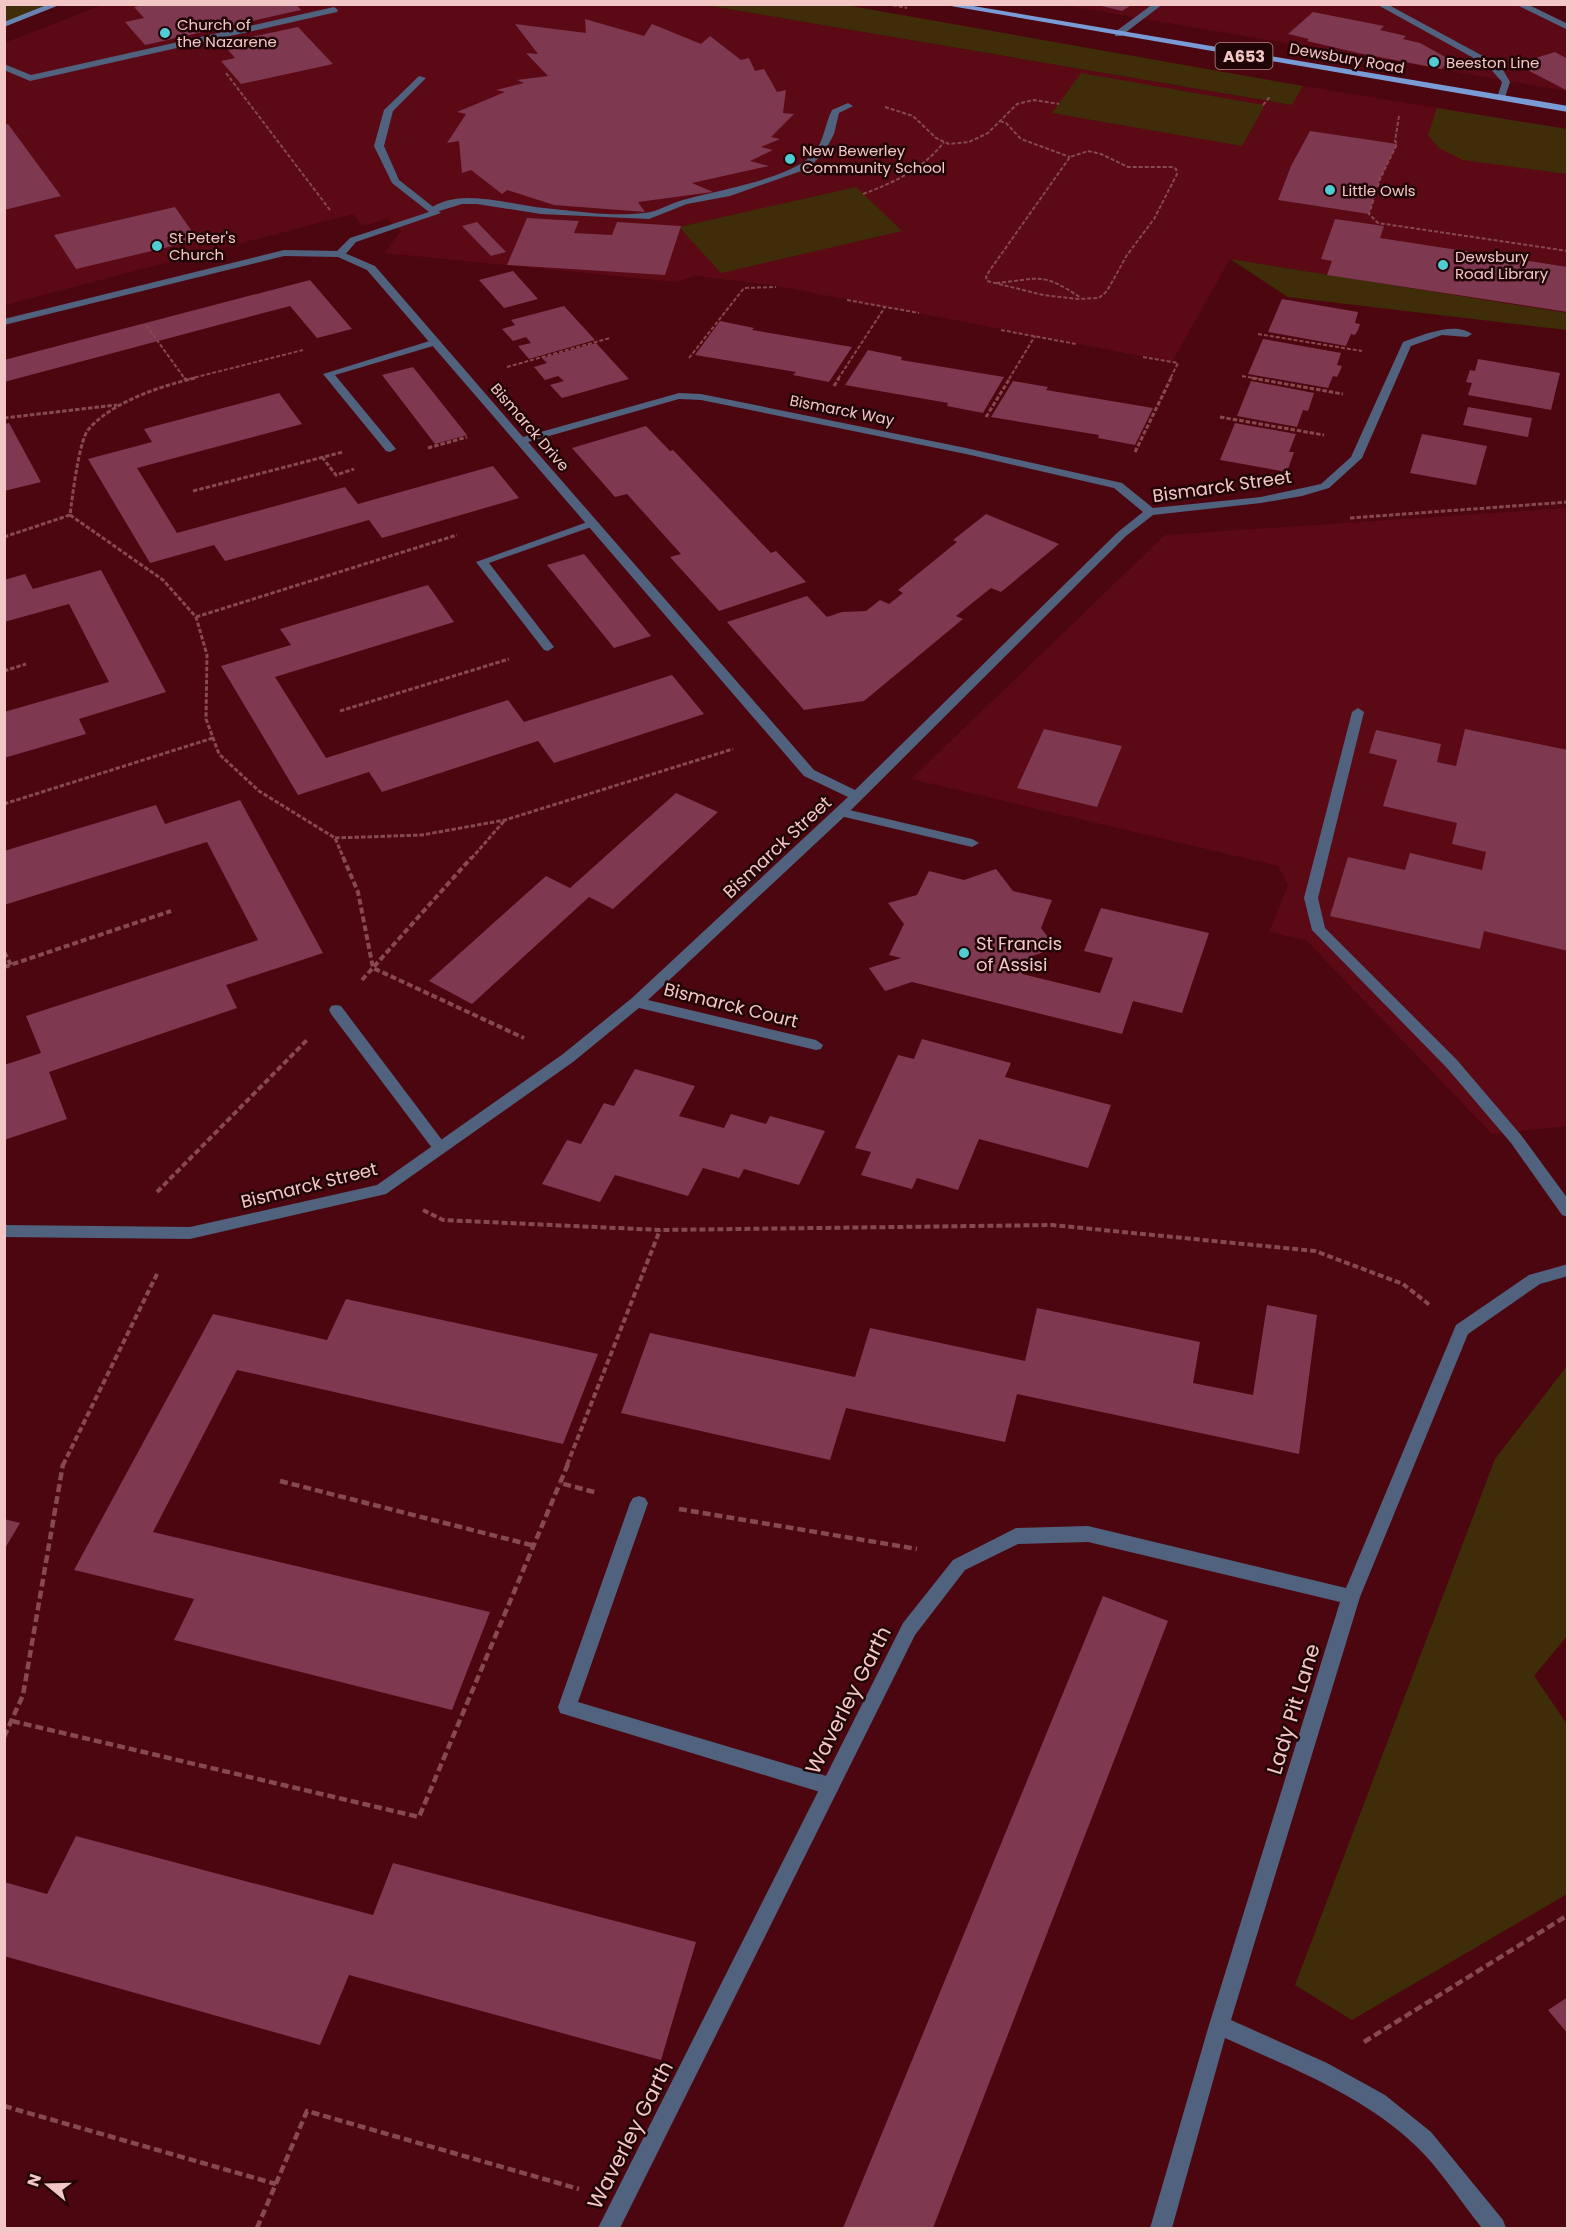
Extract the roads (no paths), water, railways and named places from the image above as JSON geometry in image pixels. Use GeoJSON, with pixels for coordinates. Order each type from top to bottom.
{"type":"FeatureCollection","features":[{"type":"Feature","properties":{"kind":"main road","name":"Dewsbury Road"},"geometry":{"type":"LineString","coordinates":[[944,4],[1568,109]]}},
{"type":"Feature","properties":{"kind":"street"},"geometry":{"type":"LineString","coordinates":[[4,25],[58,4]]}},
{"type":"Feature","properties":{"kind":"street"},"geometry":{"type":"LineString","coordinates":[[1118,34],[1159,4]]}},
{"type":"Feature","properties":{"kind":"street"},"geometry":{"type":"LineString","coordinates":[[1380,4],[1491,64],[1506,82],[1501,98]]}},
{"type":"Feature","properties":{"kind":"street"},"geometry":{"type":"LineString","coordinates":[[1519,4],[1568,28]]}},
{"type":"Feature","properties":{"kind":"street"},"geometry":{"type":"LineString","coordinates":[[4,67],[30,78],[334,10]]}},
{"type":"Feature","properties":{"kind":"street"},"geometry":{"type":"LineString","coordinates":[[340,254],[352,240],[436,213],[395,181],[380,146],[389,110],[422,78]]}},
{"type":"Feature","properties":{"kind":"street"},"geometry":{"type":"LineString","coordinates":[[432,210],[461,201],[477,201],[541,211],[649,216],[685,202],[727,194],[804,168],[819,153],[829,134],[835,112],[848,106]]}},
{"type":"Feature","properties":{"kind":"street","name":"Bismarck Drive"},"geometry":{"type":"LineString","coordinates":[[4,322],[284,253],[340,254],[371,268],[809,773],[856,796]]}},
{"type":"Feature","properties":{"kind":"street","name":"Bismarck Street"},"geometry":{"type":"LineString","coordinates":[[4,1231],[190,1233],[381,1190],[568,1058],[637,1002],[841,812],[1122,534],[1150,512],[1262,500],[1317,488],[1333,480],[1356,459],[1407,344],[1442,332],[1467,334]]}},
{"type":"Feature","properties":{"kind":"street"},"geometry":{"type":"LineString","coordinates":[[387,445],[328,374],[436,342]]}},
{"type":"Feature","properties":{"kind":"street","name":"Bismarck Way"},"geometry":{"type":"LineString","coordinates":[[521,441],[679,396],[701,397],[966,451],[1118,486],[1150,512]]}},
{"type":"Feature","properties":{"kind":"street"},"geometry":{"type":"LineString","coordinates":[[548,647],[482,562],[593,523]]}},
{"type":"Feature","properties":{"kind":"street"},"geometry":{"type":"LineString","coordinates":[[1358,712],[1311,898],[1319,930],[1452,1064],[1516,1139],[1568,1211]]}},
{"type":"Feature","properties":{"kind":"street"},"geometry":{"type":"LineString","coordinates":[[841,812],[972,843]]}},
{"type":"Feature","properties":{"kind":"street","name":"Bismarck Court"},"geometry":{"type":"LineString","coordinates":[[637,1002],[816,1045]]}},
{"type":"Feature","properties":{"kind":"street"},"geometry":{"type":"LineString","coordinates":[[336,1010],[440,1148]]}},
{"type":"Feature","properties":{"kind":"street","name":"Lady Pit Lane"},"geometry":{"type":"LineString","coordinates":[[1161,2229],[1219,2025],[1351,1597],[1462,1330],[1535,1279],[1568,1270]]}},
{"type":"Feature","properties":{"kind":"street"},"geometry":{"type":"LineString","coordinates":[[639,1503],[567,1707],[830,1786]]}},
{"type":"Feature","properties":{"kind":"street","name":"Waverley Garth"},"geometry":{"type":"LineString","coordinates":[[609,2229],[909,1629],[959,1565],[1016,1536],[1088,1534],[1351,1597]]}},
{"type":"Feature","properties":{"kind":"street"},"geometry":{"type":"LineString","coordinates":[[1219,2025],[1320,2070],[1378,2102],[1424,2139],[1494,2229]]}},
{"type":"Feature","properties":{"kind":"place","name":"Church of the Nazarene"},"geometry":{"type":"Point","coordinates":[165,33]}},
{"type":"Feature","properties":{"kind":"place","name":"Beeston Line"},"geometry":{"type":"Point","coordinates":[1434,62]}},
{"type":"Feature","properties":{"kind":"place","name":"New Bewerley Community School"},"geometry":{"type":"Point","coordinates":[790,159]}},
{"type":"Feature","properties":{"kind":"place","name":"Little Owls"},"geometry":{"type":"Point","coordinates":[1330,190]}},
{"type":"Feature","properties":{"kind":"place","name":"St Peter's Church"},"geometry":{"type":"Point","coordinates":[157,246]}},
{"type":"Feature","properties":{"kind":"place","name":"Dewsbury Road Library"},"geometry":{"type":"Point","coordinates":[1443,265]}},
{"type":"Feature","properties":{"kind":"place","name":"St Francis of Assisi"},"geometry":{"type":"Point","coordinates":[964,953]}}]}
